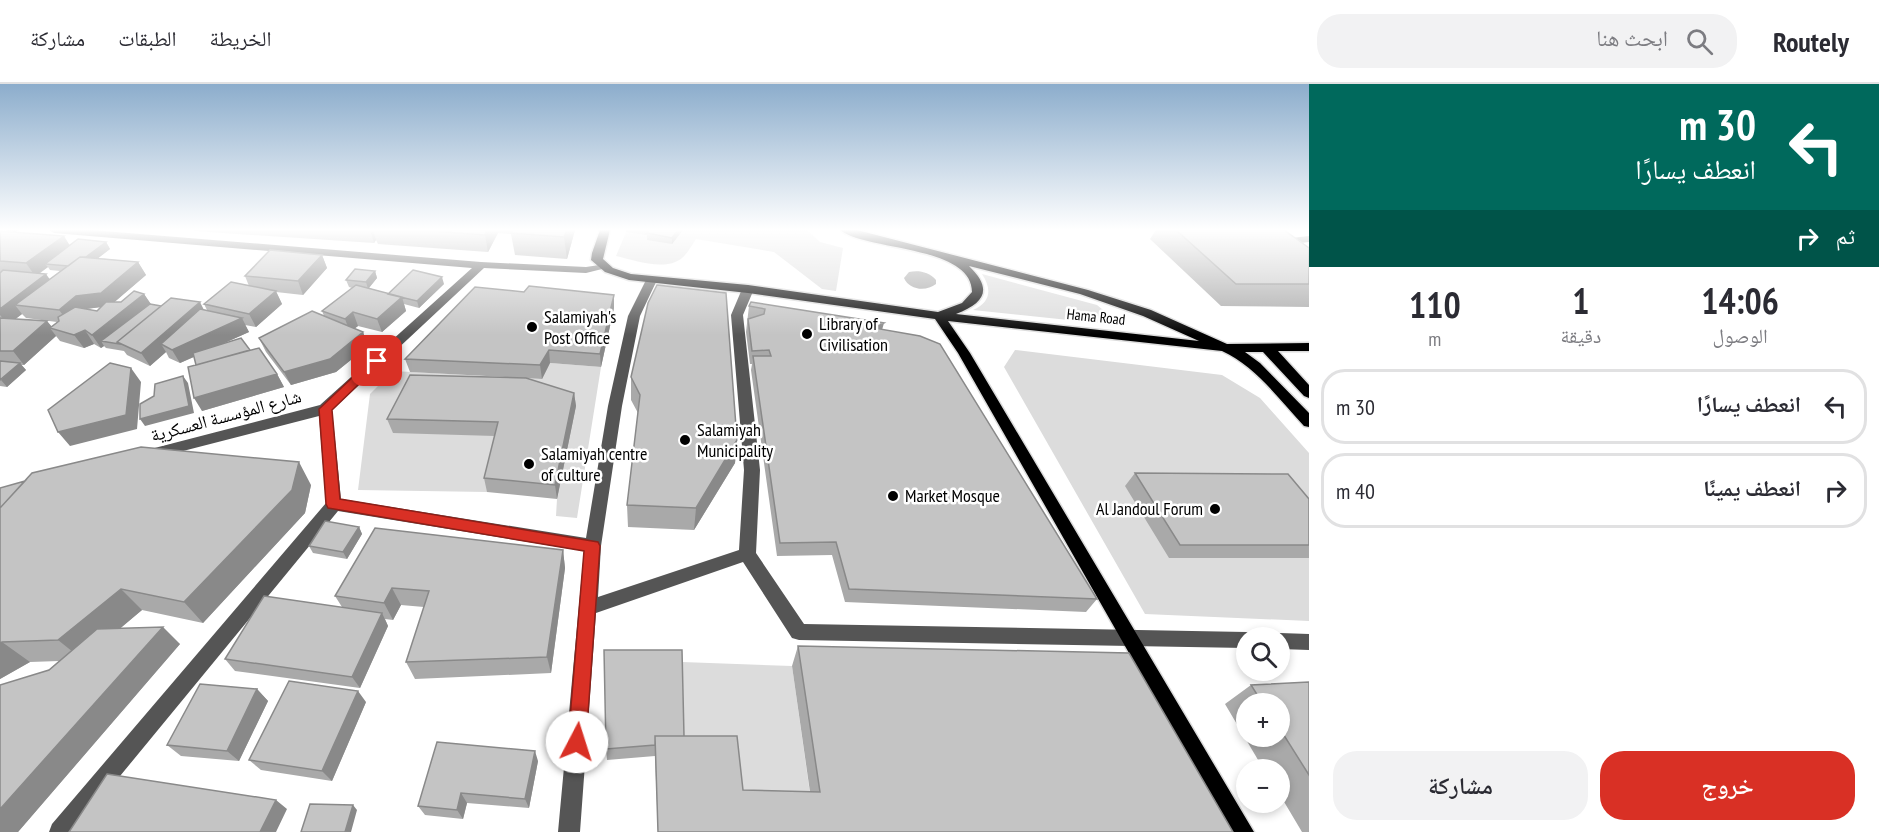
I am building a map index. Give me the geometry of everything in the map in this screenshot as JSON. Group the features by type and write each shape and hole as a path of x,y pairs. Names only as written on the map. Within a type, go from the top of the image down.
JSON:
{"main road":[{"path":"963,265 976,278 979,293 973,303 960,310 939,316 970,363 1243,832"},
{"name":"Hama Road","path":"979,265 1116,302 1228,348"},
{"name":"Hama Road","path":"602,266 617,274 651,280 748,289 939,316 1228,348"},
{"path":"1228,348 1309,347"},
{"path":"1228,348 1255,366 1309,422"},
{"path":"1268,349 1309,393"}],"street":[{"path":"481,265 586,270 602,266"},
{"name":"شارع المؤسسة العسكرية","path":"135,458 325,409 481,265"},
{"path":"569,832 592,546 615,406 634,316 651,280"},
{"path":"748,289 737,315 752,470 747,555 799,632 1236,640"},
{"path":"60,832 334,504 325,409"},
{"path":"334,504 592,546"},
{"path":"588,608 747,555"},
{"path":"1290,641 1309,642"}],"shaded area":[{"path":"791,265 840,265 836,291 822,289"},
{"path":"909,272 927,273 936,280 936,284 923,289 914,287 904,278"},
{"path":"982,274 1097,305 1108,314 1109,319 1097,323 973,310 983,303 988,295"},
{"path":"1015,350 1222,375 1260,398 1309,453 1309,621 1145,614 1004,367"},
{"path":"550,363 601,367 577,518 556,516 557,499 501,436 487,492 358,490 370,394 393,371 541,379"},
{"path":"682,662 792,666 812,808 739,806 683,753"}],"building":[{"path":"69,265 135,265 101,293 76,296 59,310 15,305"},
{"path":"256,265 313,265 298,281 245,276"},
{"path":"1215,265 1309,265 1309,284 1236,284"},
{"path":"355,269 375,271 366,282 346,280"},
{"path":"3,270 46,274 0,309 0,273"},
{"path":"413,270 442,277 417,301 388,294"},
{"path":"231,282 276,291 249,314 204,304"},
{"path":"356,285 402,297 377,319 353,312 345,319 322,311"},
{"name":"Salamiyah Municipality","path":"657,285 726,293 737,440 696,508 627,505 640,395 631,377 648,303"},
{"name":"Salamiyah's Post Office","path":"529,286 614,295 600,354 549,350 540,365 405,359 475,287 524,292"},
{"path":"134,291 144,294 92,335 85,330 74,335 50,328 59,321 58,317 75,307 97,311 106,302 121,302"},
{"path":"171,298 200,302 141,353 117,342"},
{"name":"Market Mosque","path":"751,302 884,323 874,328 920,336 940,344 1097,599 849,589 836,542 780,543 753,356 771,356 769,350 752,351 748,319 764,314 765,309 749,306"},
{"path":"150,304 161,306 117,342 119,344 101,341"},
{"path":"200,309 242,318 172,350 161,344"},
{"path":"312,311 363,332 330,359 284,372 259,338"},
{"path":"0,318 47,321 13,351 0,351"},
{"path":"241,338 250,350 196,365 193,353"},
{"path":"259,348 277,374 194,398 188,367"},
{"path":"0,361 20,363 0,380"},
{"path":"110,363 131,368 126,415 58,432 48,410"},
{"name":"Salamiyah centre of culture","path":"410,375 526,378 574,393 555,485 484,478 498,422 387,419"},
{"path":"183,376 189,406 140,419 140,404 154,396 155,384"},
{"path":"141,447 299,462 292,490 184,602 121,589 58,640 0,643 0,508 32,473"},
{"name":"Al Jandoul Forum","path":"1135,473 1288,474 1309,499 1309,545 1180,545"},
{"path":"25,481 0,508 0,488"},
{"path":"325,521 359,527 343,552 309,546"},
{"path":"375,528 563,550 547,657 406,662 429,591 392,588 384,603 335,596"},
{"path":"264,596 382,613 352,677 225,659"},
{"path":"163,627 0,809 0,685 49,670 97,629"},
{"path":"798,646 1129,653 1233,832 658,832 655,736 737,736 743,790 820,792"},
{"path":"604,650 682,650 684,736 655,736 655,745 606,749"},
{"path":"289,681 358,691 322,771 249,760"},
{"path":"1309,682 1309,775 1290,745 1290,693 1256,693 1251,685"},
{"path":"200,684 257,689 227,751 167,745"},
{"path":"437,742 535,751 525,799 461,793 457,810 418,806"},
{"path":"107,774 276,800 260,832 69,832"},
{"path":"310,804 353,805 345,832 301,832"}],"place":[{"name":"Salamiyah's Post Office","path":"532,327"},
{"name":"Library of Civilisation","path":"807,334"},
{"name":"Salamiyah Municipality","path":"685,440"},
{"name":"Salamiyah centre of culture","path":"529,464"},
{"name":"Market Mosque","path":"893,496"},
{"name":"Al Jandoul Forum","path":"1215,509"}],"route":[{"path":"377,361 325,409 334,504 592,546 577,742"}]}
